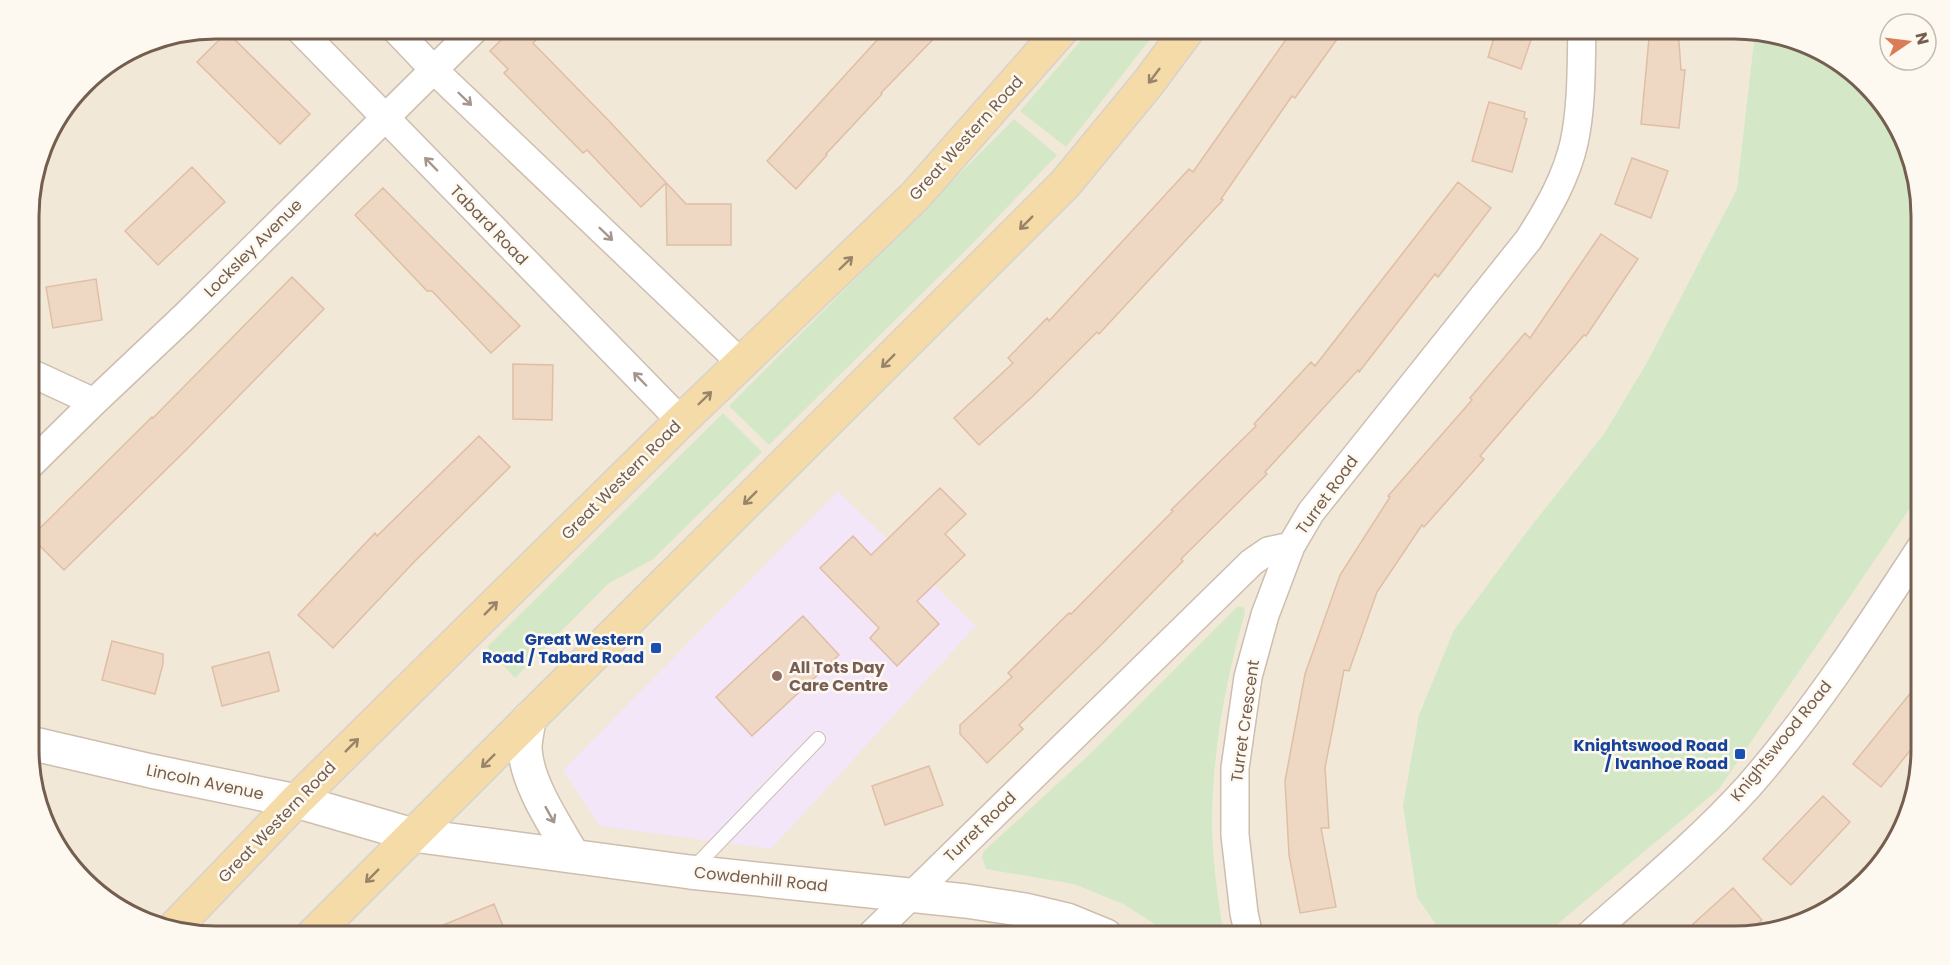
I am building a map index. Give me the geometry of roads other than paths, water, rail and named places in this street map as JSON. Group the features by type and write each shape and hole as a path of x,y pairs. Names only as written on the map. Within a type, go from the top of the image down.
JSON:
{"main road":[{"name":"Great Western Road","path":"180,922 296,801 681,421 916,195 1053,39"},
{"path":"322,926 1065,184 1149,82 1180,39"}],"street":[{"name":"Tabard Road","path":"309,39 681,421"},
{"path":"404,39 741,363"},
{"name":"Locksley Avenue","path":"39,457 466,39"},
{"name":"Turret Road","path":"880,926 1251,562 1268,550 1290,546 1323,496 1529,239 1551,204 1574,144 1581,96 1582,39"},
{"path":"39,377 94,402"},
{"name":"Turret Crescent","path":"1247,926 1234,835 1235,768 1248,677 1265,615 1290,546"},
{"name":"Knightswood Road","path":"1599,926 1677,857 1747,787 1841,667 1911,562"},
{"path":"529,719 525,748 530,772 540,798 573,856"},
{"name":"Lincoln Avenue","path":"39,745 296,801 413,835"},
{"name":"Cowdenhill Road","path":"413,835 690,872 966,901 1025,910 1082,926"}],"lane":[{"path":"690,872 818,739"}],"place":[{"name":"Great Western Road / Tabard Road","path":"656,648"},
{"name":"All Tots Day Care Centre","path":"777,676"},
{"name":"Knightswood Road / Ivanhoe Road","path":"1740,754"}]}
